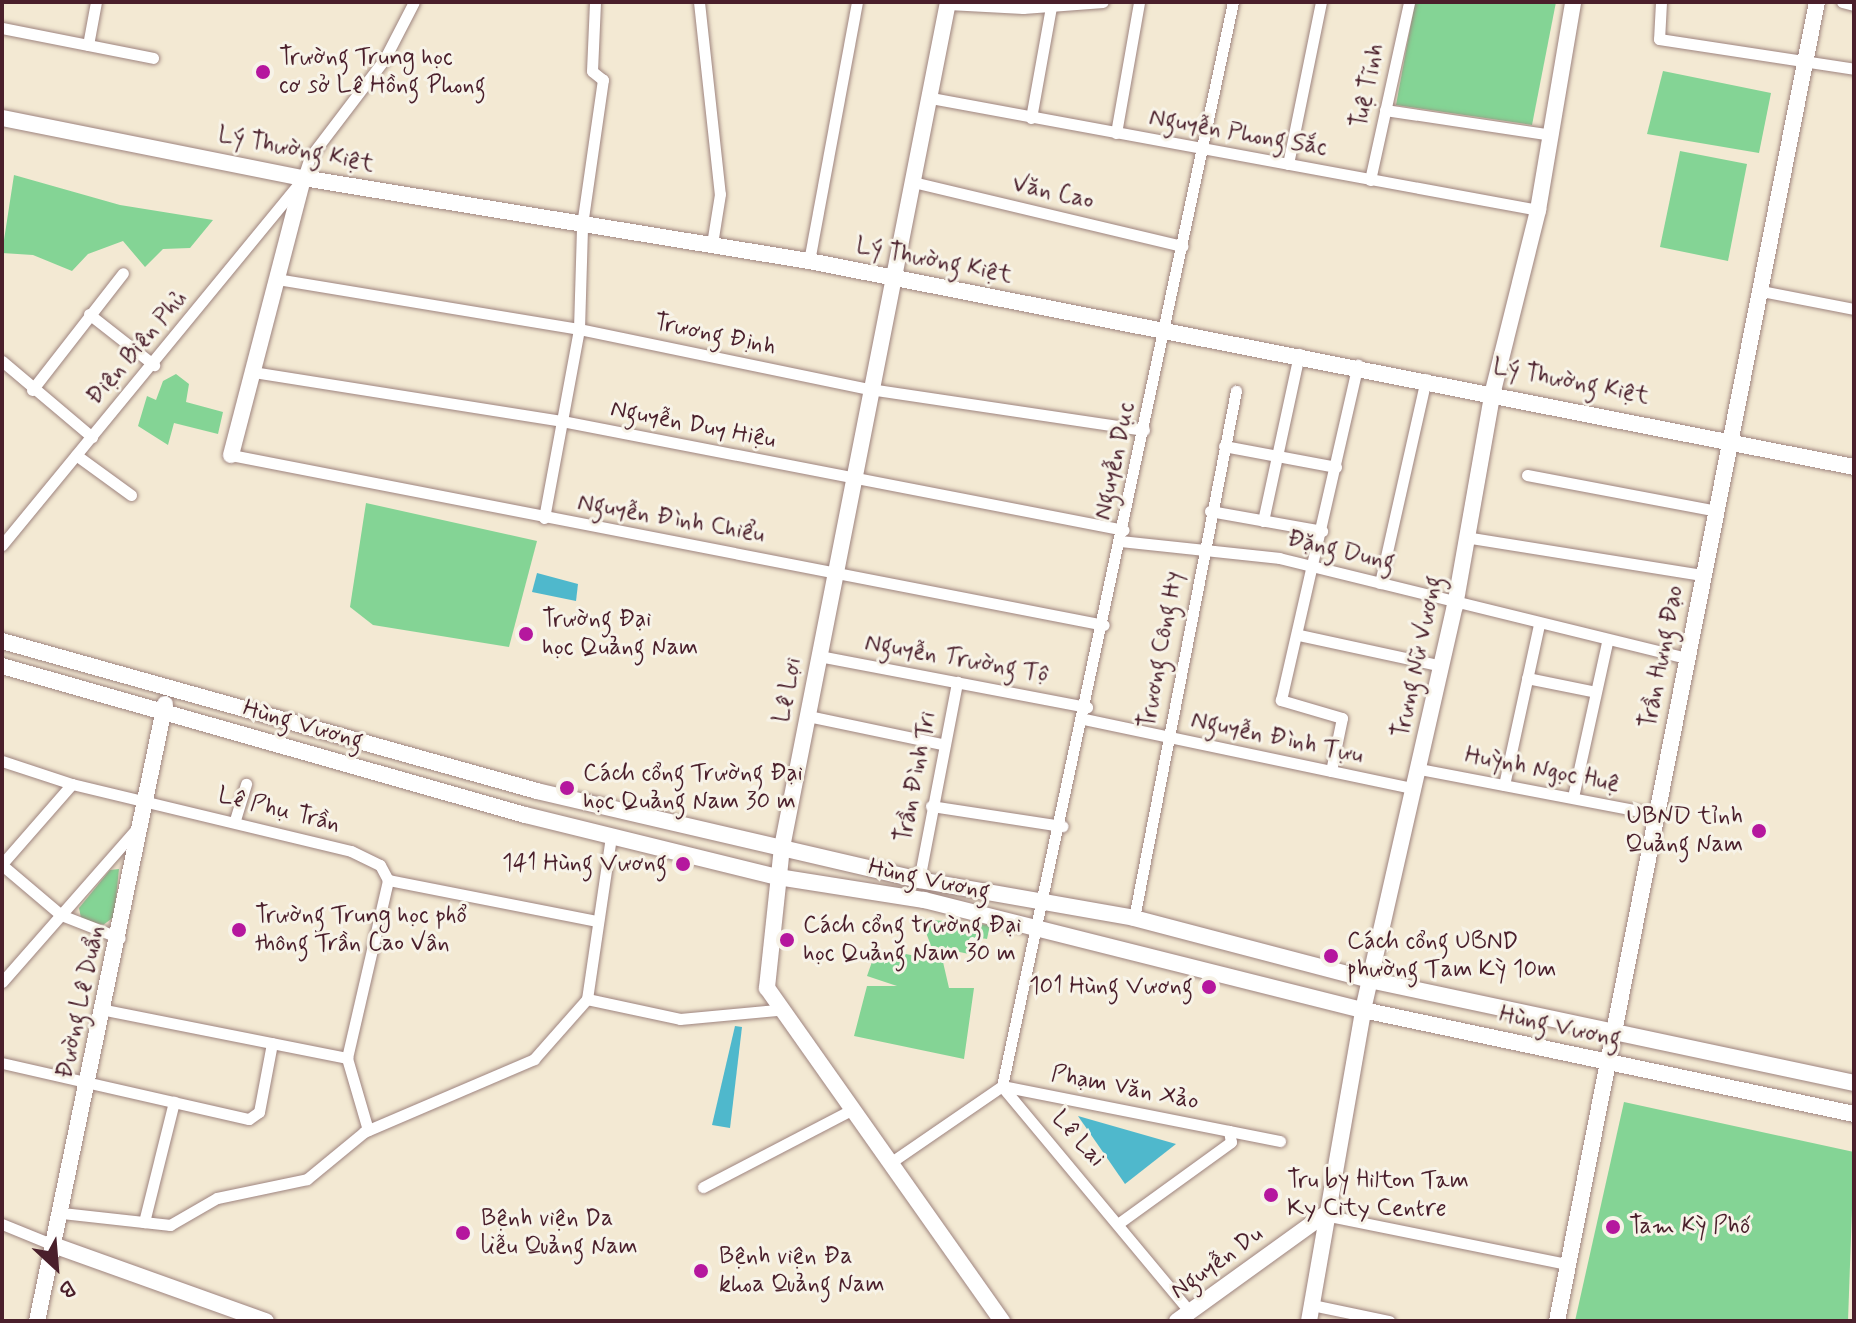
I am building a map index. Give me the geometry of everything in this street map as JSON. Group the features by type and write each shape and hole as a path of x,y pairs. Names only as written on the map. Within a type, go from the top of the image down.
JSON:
{"street":[{"path":"88,45 96,2"},
{"name":"Điện Biên Phủ","path":"2,545 154,365 303,178 414,2"},
{"path":"544,518 579,329 582,225 603,80 592,71 595,2"},
{"path":"699,2 720,194 712,244"},
{"path":"809,261 857,2"},
{"path":"948,3 1051,7 1103,2"},
{"path":"1116,133 1139,2"},
{"name":"Nguyễn Dục","path":"1038,928 1086,713 1233,2"},
{"path":"1288,164 1321,2"},
{"name":"Tuệ Tĩnh","path":"1370,180 1409,2"},
{"name":"Trưng Nữ Vương","path":"1310,1313 1324,1215 1363,1010 1455,606 1493,391 1538,210 1573,2"},
{"path":"1661,2 1659,39 1804,57 1854,69"},
{"name":"Trần Hưng Đạo","path":"1557,1321 1817,2"},
{"path":"1842,2 1854,5"},
{"name":"Lê Lợi","path":"948,3 931,98 891,278 782,847 766,960 767,988 777,1010 1002,1321"},
{"path":"1031,118 1051,7"},
{"path":"2,28 153,58"},
{"name":"Nguyễn Phong Sắc","path":"931,98 1538,210"},
{"path":"1385,110 1552,135"},
{"name":"Lý Thường Kiệt","path":"2,118 303,178 809,261 1493,391 1854,467"},
{"path":"231,455 303,178"},
{"name":"Văn Cao","path":"913,182 1182,246"},
{"path":"32,390 123,273"},
{"name":"Trương Định","path":"277,279 579,329 870,389 1144,430"},
{"path":"1761,291 1854,309"},
{"path":"89,314 154,365"},
{"path":"1263,521 1299,354"},
{"path":"2,361 32,390 92,437"},
{"path":"1331,771 1342,718 1281,704 1315,567 1358,365"},
{"name":"Nguyễn Duy Hiệu","path":"253,372 562,421 1122,535"},
{"path":"1380,583 1426,378"},
{"name":"Trương Công Hy","path":"1134,918 1202,548 1236,391"},
{"path":"1224,446 1336,467"},
{"path":"76,455 131,495"},
{"name":"Nguyễn Đình Chiểu","path":"231,455 1104,625"},
{"path":"1527,475 1717,511"},
{"path":"1210,511 1322,531"},
{"name":"Đặng Dung","path":"1122,535 1315,567 1455,606 1686,658"},
{"path":"1465,537 1702,575"},
{"path":"1504,785 1539,625"},
{"path":"1299,635 1442,666"},
{"name":"Hùng Vương","path":"2,641 167,692 537,791 919,880 1134,918 1370,980 1854,1083"},
{"path":"1573,797 1607,642"},
{"name":"Nguyễn Trường Tộ","path":"819,656 957,682 1086,713"},
{"name":"Hùng Vương","path":"2,666 611,836 778,877 1038,928 1363,1010 1854,1114"},
{"path":"1527,678 1596,692"},
{"name":"Trần Đình Tri","path":"919,880 942,744 957,682"},
{"name":"Đường Lê Duẩn","path":"37,1321 56,1246 120,938 167,692"},
{"name":"Nguyễn Đình Tựu","path":"1086,713 1168,738 1415,789"},
{"path":"808,716 942,744"},
{"name":"Lê Phụ Trần","path":"2,761 146,804 235,820 371,858 388,880"},
{"name":"Huỳnh Ngọc Huệ","path":"1419,769 1656,814"},
{"path":"72,784 2,864 61,915 120,938"},
{"path":"235,820 246,784"},
{"path":"931,806 1062,826"},
{"path":"2,982 142,822"},
{"path":"62,1213 170,1225 217,1198 307,1179 368,1130 534,1059 587,999 611,836"},
{"path":"368,1130 347,1058 388,880 597,921"},
{"path":"890,1163 1002,1086 1038,928"},
{"path":"587,999 680,1019 777,1010"},
{"path":"105,1010 347,1058"},
{"path":"2,1063 174,1102 255,1116 272,1043"},
{"name":"Phạm Văn Xảo","path":"1002,1086 1280,1141"},
{"name":"Lê Lai","path":"1002,1086 1122,1221 1184,1316"},
{"path":"144,1222 174,1102"},
{"path":"703,1187 795,1145 849,1111"},
{"path":"1122,1221 1231,1142 1229,1131"},
{"path":"1324,1215 1568,1264"},
{"name":"Nguyễn Du","path":"1184,1316 1324,1215"},
{"path":"2,1224 266,1321"},
{"path":"1310,1313 1389,1321"}],"green space":[{"path":"1415,2 1556,2 1532,125 1396,105"},
{"path":"1663,71 1771,93 1759,153 1647,134"},
{"path":"1680,151 1747,164 1728,261 1660,247"},
{"path":"14,175 120,205 213,220 190,248 163,249 145,267 123,241 88,254 72,271 33,255 2,253"},
{"path":"176,374 189,384 186,402 223,412 218,434 174,423 168,445 138,426 147,396 156,400 163,381"},
{"path":"366,503 537,541 509,647 373,625 350,607"},
{"path":"119,869 114,917 103,925 81,918 79,908 110,870"},
{"path":"921,919 990,925 987,939 975,937 969,954 931,946"},
{"path":"906,954 943,962 949,988 974,988 964,1059 854,1036 867,986 897,986 867,976 874,956"},
{"path":"1624,1102 1854,1152 1848,1321 1575,1321"}],"water":[{"path":"537,573 578,584 576,601 532,592"},
{"path":"735,1026 742,1027 730,1128 712,1125"},
{"path":"1078,1116 1176,1144 1125,1184"}],"place":[{"name":"Trường Trung học cơ sở Lê Hồng Phong","path":"263,72"},
{"name":"Trường Đại học Quảng Nam","path":"526,634"},
{"name":"Cách cổng Trường Đại học Quảng Nam 30 m","path":"567,788"},
{"name":"UBND tỉnh Quảng Nam","path":"1759,831"},
{"name":"141 Hùng Vương","path":"683,864"},
{"name":"Trường Trung học phổ thông Trần Cao Vân","path":"239,930"},
{"name":"Cách cổng trường Đại học Quảng Nam 30 m","path":"787,940"},
{"name":"Cách cổng UBND phường Tam Kỳ 10m","path":"1331,956"},
{"name":"101 Hùng Vương","path":"1209,987"},
{"name":"Tru by Hilton Tam Ky City Centre","path":"1271,1195"},
{"name":"Tam Kỳ Phố","path":"1613,1227"},
{"name":"Bệnh viện Da liễu Quảng Nam","path":"463,1233"},
{"name":"Bệnh viện Đa khoa Quảng Nam","path":"701,1271"}]}
